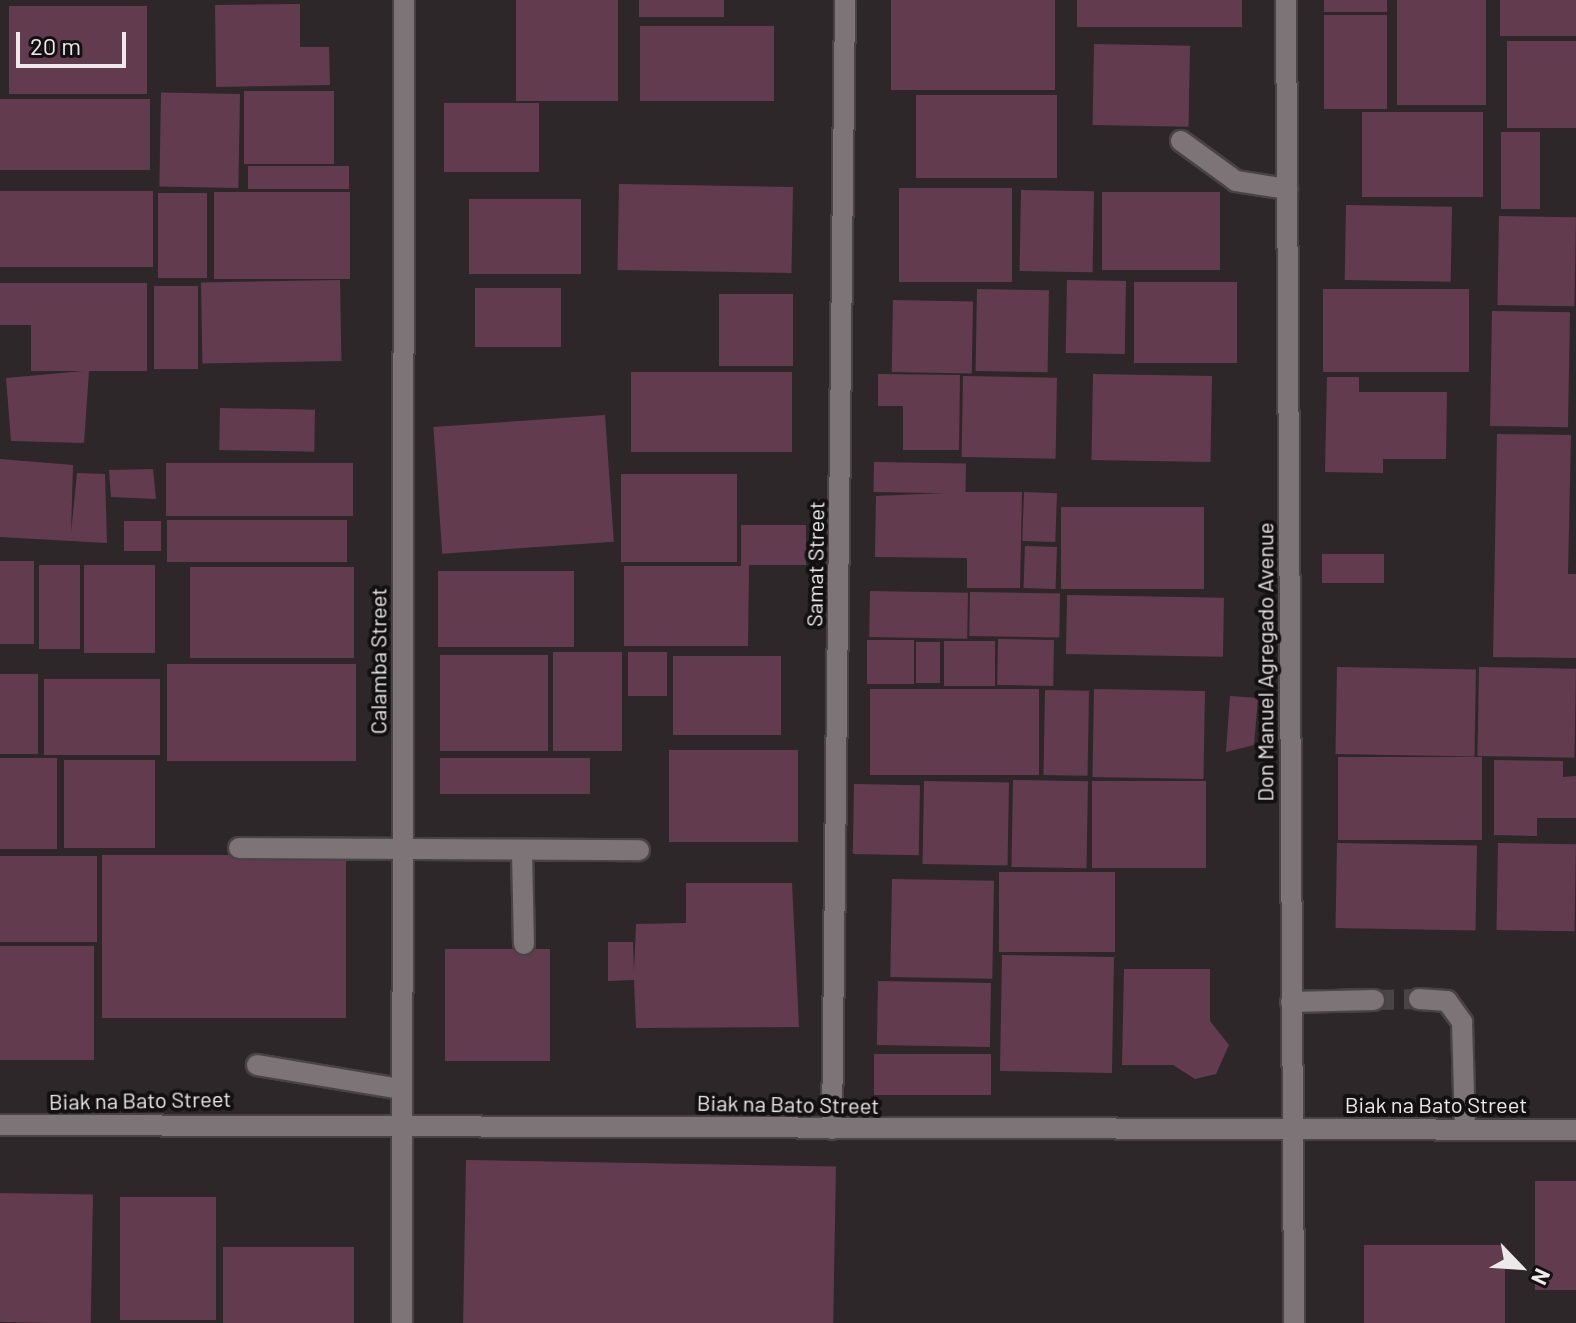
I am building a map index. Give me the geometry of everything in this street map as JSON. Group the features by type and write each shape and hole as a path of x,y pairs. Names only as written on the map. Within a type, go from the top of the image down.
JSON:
{"street":[{"name":"Calamba Street","path":"402,1323 404,0"},
{"name":"Samat Street","path":"832,1129 845,0"},
{"name":"Don Manuel Agregado Avenue","path":"1286,0 1294,1323"},
{"path":"1181,141 1236,181 1287,189"},
{"path":"239,848 402,854 639,850"},
{"path":"522,851 524,944"},
{"path":"1419,999 1447,1001 1462,1022 1465,1129"},
{"path":"1291,1002 1374,1000"},
{"path":"257,1065 401,1089"},
{"name":"Biak na Bato Street","path":"0,1125 401,1121 832,1129 1576,1130"}],"building":[{"path":"516,0 618,0 618,101 516,101"},
{"path":"639,0 724,0 724,17 639,17"},
{"path":"891,0 1055,0 1055,90 891,90"},
{"path":"1077,0 1242,0 1242,27 1077,27"},
{"path":"1324,0 1387,0 1387,12 1324,12"},
{"path":"1397,0 1486,0 1486,105 1397,105"},
{"path":"1500,0 1576,0 1576,36 1500,36"},
{"path":"300,4 300,47 329,47 330,85 216,87 215,5"},
{"path":"9,6 147,6 147,94 9,94"},
{"path":"1324,15 1387,15 1387,109 1324,109"},
{"path":"640,26 774,26 774,101 640,101"},
{"path":"1507,41 1576,41 1576,128 1507,128"},
{"path":"1094,44 1190,46 1189,127 1093,125"},
{"path":"244,91 334,91 334,164 244,164"},
{"path":"161,93 240,94 238,188 159,187"},
{"path":"916,95 1057,95 1057,178 916,178"},
{"path":"0,99 150,99 150,170 0,170"},
{"path":"444,103 539,103 539,172 444,172"},
{"path":"1362,112 1483,112 1483,197 1362,197"},
{"path":"1501,132 1540,132 1540,209 1501,209"},
{"path":"248,166 349,166 349,189 248,189"},
{"path":"619,184 793,187 791,273 618,270"},
{"path":"899,188 1012,188 1012,282 899,282"},
{"path":"1021,190 1094,191 1093,272 1020,271"},
{"path":"0,191 153,191 153,267 0,267"},
{"path":"214,192 350,192 350,279 214,279"},
{"path":"1102,192 1220,192 1220,270 1102,270"},
{"path":"158,193 207,193 207,278 158,278"},
{"path":"469,199 581,199 581,274 469,274"},
{"path":"1346,205 1452,207 1451,282 1345,280"},
{"path":"1499,216 1576,217 1574,306 1497,305"},
{"path":"340,280 341,361 202,363 201,282"},
{"path":"1067,280 1126,281 1125,354 1066,353"},
{"path":"1134,282 1237,282 1237,363 1134,363"},
{"path":"0,283 147,283 147,371 89,371 84,443 11,441 6,378 83,371 31,371 31,325 0,325"},
{"path":"154,286 198,286 198,369 154,369"},
{"path":"475,288 561,288 561,347 475,347"},
{"path":"977,289 1049,290 1048,372 976,371"},
{"path":"1323,289 1469,289 1469,372 1323,372"},
{"path":"719,294 793,294 793,366 719,366"},
{"path":"893,300 973,301 972,373 892,372"},
{"path":"1492,311 1570,312 1568,427 1490,426"},
{"path":"631,372 792,372 792,452 631,452"},
{"path":"878,374 960,375 959,450 903,450 903,406 878,406"},
{"path":"1093,374 1212,376 1210,462 1091,460"},
{"path":"963,376 1057,378 1056,459 962,457"},
{"path":"1327,377 1359,377 1359,392 1447,392 1446,459 1383,459 1383,473 1325,472"},
{"path":"220,408 315,410 314,452 219,450"},
{"path":"605,415 614,542 442,554 433,427"},
{"path":"1497,434 1571,435 1568,574 1576,574 1576,658 1493,657"},
{"path":"0,459 73,465 71,533 77,473 105,474 107,543 0,537"},
{"path":"874,462 966,464 965,494 873,492"},
{"path":"166,463 353,463 353,516 166,516"},
{"path":"153,469 156,499 111,497 109,470"},
{"path":"621,474 737,474 737,562 621,562"},
{"path":"1022,492 1020,588 967,588 967,558 875,557 876,496"},
{"path":"1024,492 1057,493 1055,542 1022,541"},
{"path":"1061,507 1204,507 1204,589 1061,589"},
{"path":"167,520 347,520 347,562 167,562"},
{"path":"124,521 161,521 161,551 124,551"},
{"path":"741,525 806,525 806,565 749,565 748,646 624,646 624,566 741,566"},
{"path":"1025,546 1057,547 1056,589 1024,588"},
{"path":"1322,554 1384,554 1384,583 1322,583"},
{"path":"0,561 34,561 34,644 0,644"},
{"path":"39,565 80,565 80,649 39,649"},
{"path":"84,565 155,565 155,653 84,653"},
{"path":"190,567 354,567 354,658 190,658"},
{"path":"438,571 574,571 574,647 438,647"},
{"path":"870,591 968,593 967,639 869,637"},
{"path":"970,592 1060,594 1059,638 969,636"},
{"path":"1067,595 1224,598 1223,657 1066,654"},
{"path":"998,639 1054,640 1053,686 997,685"},
{"path":"867,640 914,640 914,684 867,684"},
{"path":"944,641 995,641 995,686 944,686"},
{"path":"916,642 940,642 940,683 916,683"},
{"path":"553,652 622,652 622,751 553,751"},
{"path":"628,652 667,652 667,696 628,696"},
{"path":"440,655 548,655 548,751 440,751"},
{"path":"673,656 781,656 781,735 673,735"},
{"path":"167,664 356,664 356,761 167,761"},
{"path":"1337,667 1476,669 1474,756 1335,754"},
{"path":"1479,667 1576,669 1574,758 1477,756"},
{"path":"0,674 38,674 38,754 0,754"},
{"path":"44,679 160,679 160,755 44,755"},
{"path":"870,689 1039,689 1039,775 870,775"},
{"path":"1094,689 1205,691 1203,779 1092,777"},
{"path":"1045,690 1089,691 1088,776 1044,775"},
{"path":"1230,696 1258,698 1254,745 1226,752"},
{"path":"669,750 798,750 798,842 669,842"},
{"path":"1338,757 1482,757 1482,840 1338,840"},
{"path":"0,758 57,758 57,849 0,849"},
{"path":"440,758 590,758 590,794 440,794"},
{"path":"64,760 155,760 155,848 64,848"},
{"path":"1494,760 1563,761 1563,777 1576,776 1576,818 1537,818 1537,836 1494,835"},
{"path":"1013,780 1088,781 1086,868 1011,867"},
{"path":"924,781 1009,782 1008,865 923,864"},
{"path":"1092,781 1206,781 1206,868 1092,868"},
{"path":"854,784 920,785 919,855 853,854"},
{"path":"1337,843 1477,845 1475,930 1336,928"},
{"path":"1498,843 1576,844 1574,931 1496,930"},
{"path":"102,855 346,855 346,1018 102,1018"},
{"path":"0,856 97,856 97,942 0,942"},
{"path":"999,872 1115,872 1115,952 999,952"},
{"path":"892,879 994,881 992,979 890,977"},
{"path":"686,883 792,883 799,1027 636,1028 634,980 608,981 608,942 633,942 634,972 636,924 686,923"},
{"path":"0,946 94,946 94,1060 0,1060"},
{"path":"445,949 550,949 550,1061 445,1061"},
{"path":"1002,955 1114,957 1112,1073 1000,1071"},
{"path":"1124,969 1210,969 1210,1021 1229,1045 1216,1074 1195,1079 1173,1065 1122,1065"},
{"path":"878,981 991,983 990,1047 877,1045"},
{"path":"874,1054 991,1054 991,1095 874,1095"},
{"path":"466,1160 836,1166 833,1323 463,1323"},
{"path":"1535,1181 1576,1181 1576,1290 1535,1290"},
{"path":"0,1193 93,1195 91,1323 0,1322"},
{"path":"120,1197 216,1197 216,1320 120,1320"},
{"path":"1364,1245 1505,1245 1505,1323 1364,1323"},
{"path":"223,1247 354,1247 354,1323 223,1323"}],"tunnel":[{"path":"1374,1000 1419,999"}]}
